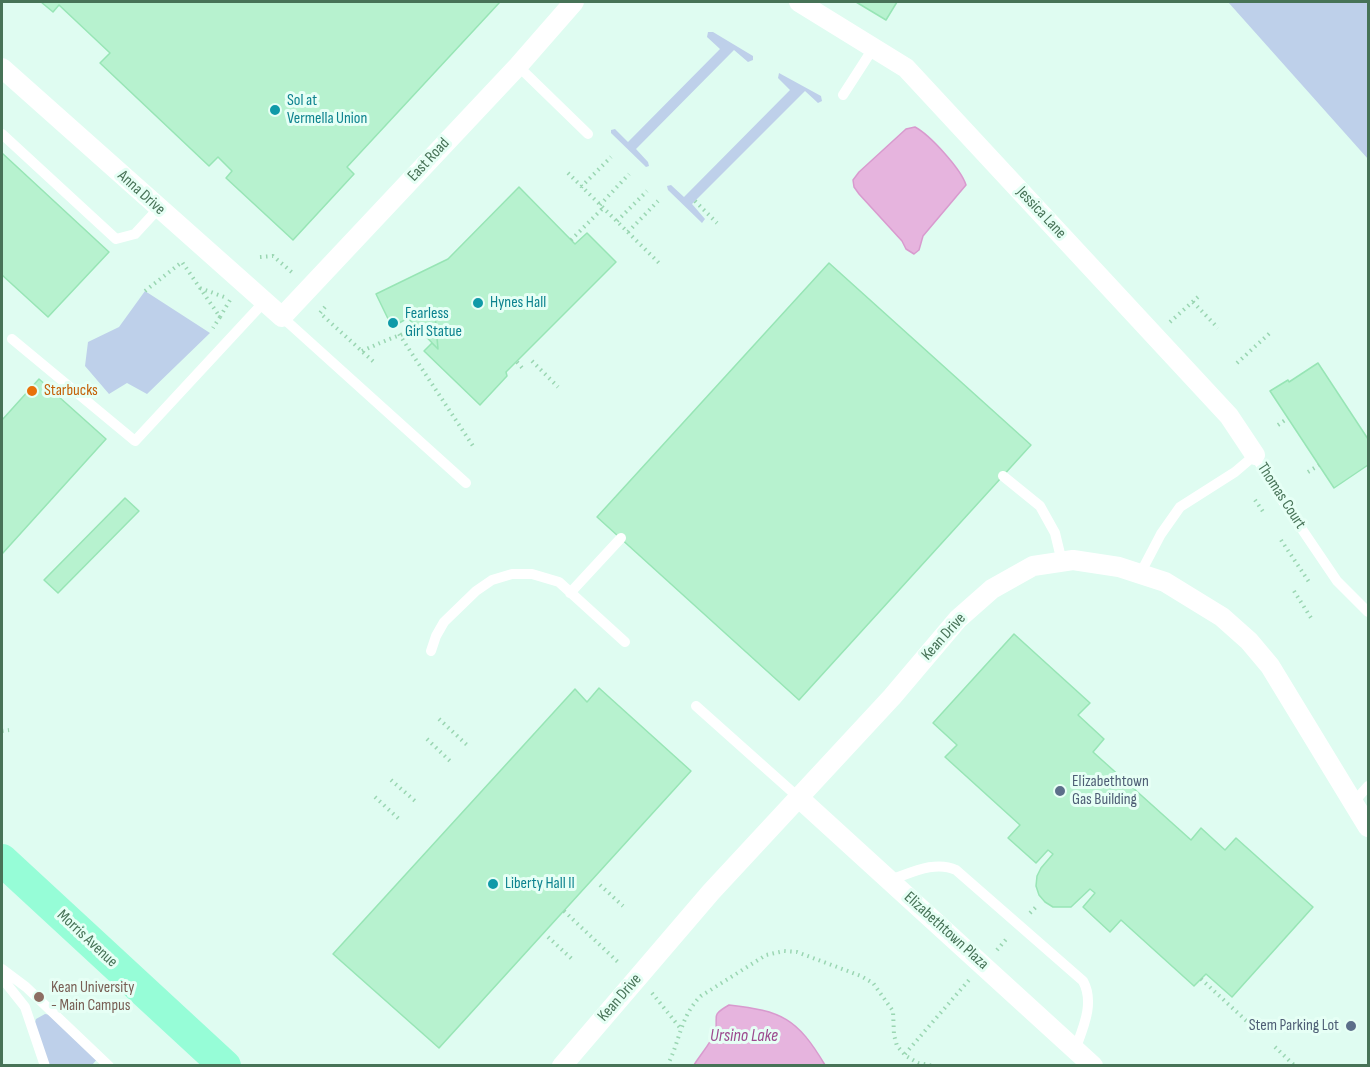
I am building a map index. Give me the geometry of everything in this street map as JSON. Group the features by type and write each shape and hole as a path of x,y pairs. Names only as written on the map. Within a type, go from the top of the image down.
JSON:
{"main road":[{"name":"Morris Avenue","path":"2,860 225,1065"}],"street":[{"name":"East Road","path":"282,317 518,66 574,2"},
{"name":"Jessica Lane","path":"799,2 906,68 1229,416 1255,455"},
{"name":"Anna Drive","path":"5,77 282,317"},
{"name":"Kean Drive","path":"562,1065 711,892 892,697 958,619 992,589 1033,566 1073,560 1140,574 1165,582 1222,618 1249,640 1270,666 1368,828"},
{"name":"Elizabethtown Plaza","path":"798,797 1093,1065"}],"lane":[{"path":"843,95 874,48"},
{"path":"518,66 588,134"},
{"path":"2,134 116,239 135,234 158,209"},
{"path":"12,339 135,441 264,302"},
{"path":"282,317 466,483"},
{"name":"Thomas Court","path":"1140,574 1161,534 1180,507 1235,472 1255,455 1274,488 1337,581 1368,612"},
{"path":"1003,476 1040,506 1055,532 1062,562"},
{"path":"570,593 621,538"},
{"path":"431,651 444,622 476,591 492,580 512,574 532,574 558,582 625,642"},
{"path":"696,706 798,797"},
{"path":"1353,803 1368,786"},
{"path":"891,880 938,866 956,870 1083,981 1089,1000 1085,1022 1075,1050"},
{"path":"2,969 26,987 108,1065"},
{"path":"2,978 25,1007 45,1065"}],"path":[{"path":"581,187 611,157"},
{"path":"568,173 660,264"},
{"path":"571,240 629,174"},
{"path":"617,221 647,191"},
{"path":"628,232 658,201"},
{"path":"695,201 717,223"},
{"path":"260,257 273,256 300,280"},
{"path":"145,291 182,262 220,317"},
{"path":"200,288 230,298 210,333"},
{"path":"1170,323 1200,296"},
{"path":"1193,302 1218,328"},
{"path":"320,313 376,364"},
{"path":"362,351 418,328 436,328"},
{"path":"1237,363 1272,331"},
{"path":"399,334 475,449"},
{"path":"532,361 558,387"},
{"path":"516,362 524,370"},
{"path":"1278,425 1288,418"},
{"path":"1308,472 1319,465"},
{"path":"1255,500 1264,513"},
{"path":"1281,540 1309,582"},
{"path":"1294,591 1313,621"},
{"path":"439,719 467,745"},
{"path":"2,731 9,730"},
{"path":"427,740 451,762"},
{"path":"391,780 415,801"},
{"path":"375,797 399,819"},
{"path":"600,885 623,906"},
{"path":"564,911 654,995 681,1029"},
{"path":"996,951 1011,933"},
{"path":"548,937 573,960"},
{"path":"667,1065 686,1014 701,996 766,955 784,951 807,956 861,976 873,983 892,1011 897,1046 918,1063 934,1065"},
{"path":"905,1054 972,977"},
{"path":"1201,979 1252,1026"},
{"path":"1275,1047 1295,1065"}],"shaded area":[{"path":"1228,2 1368,2 1368,159"},
{"path":"708,32 713,32 753,56 753,60 748,62 734,50 636,149 648,162 649,166 646,167 611,133 611,130 615,129 628,142 720,49 707,37"},
{"path":"779,73 821,96 822,101 818,103 805,91 692,204 705,219 702,223 668,190 667,186 671,185 684,197 790,90 778,78"},
{"path":"145,291 210,333 147,394 127,383 109,394 85,366 88,342 119,327"},
{"path":"45,1014 57,1016 99,1057 92,1065 45,1065 33,1029 36,1019"}],"water":[{"path":"915,127 929,137 944,153 958,170 966,185 923,236 919,250 914,254 906,249 902,241 859,194 854,187 853,180 906,129"},
{"name":"Ursino Lake","path":"729,1005 762,1010 786,1020 806,1037 825,1065 694,1065 715,1032 717,1015"}],"building":[{"name":"Sol at Vermella Union","path":"41,2 500,2 347,167 354,174 293,240 226,178 232,171 218,157 209,166 100,63 110,53 59,5 53,12"},
{"path":"856,2 897,2 886,20"},
{"path":"2,153 109,252 48,317 2,275"},
{"name":"Hynes Hall","path":"519,187 575,244 587,233 616,262 506,372 507,376 480,405 424,351 432,343 438,349 435,313 404,314 408,318 392,327 376,294 448,259"},
{"path":"829,263 1031,445 799,700 597,517"},
{"path":"435,313 436,328 438,349 404,314"},
{"path":"1318,363 1368,439 1368,465 1334,488 1270,391"},
{"path":"39,379 106,439 2,554 2,420"},
{"path":"125,498 139,511 58,593 44,580"},
{"name":"Elizabethtown Gas Building","path":"1014,634 1090,703 1078,715 1104,739 1093,752 1191,840 1201,828 1225,850 1236,838 1313,907 1232,997 1206,974 1194,986 1121,920 1110,932 1083,907 1095,893 1090,889 1071,907 1053,907 1045,902 1036,886 1037,876 1053,854 1048,850 1036,863 1008,838 1020,825 945,757 957,745 933,723"},
{"name":"Liberty Hall II","path":"599,688 691,771 439,1048 333,954 575,689 587,702"}],"place":[{"name":"Sol at Vermella Union","path":"275,110"},
{"name":"Hynes Hall","path":"478,303"},
{"name":"Fearless Girl Statue","path":"393,323"},
{"name":"Starbucks","path":"32,391"},
{"name":"Elizabethtown Gas Building","path":"1060,791"},
{"name":"Liberty Hall II","path":"493,884"},
{"name":"Kean University - Main Campus","path":"39,997"},
{"name":"Stem Parking Lot","path":"1351,1026"}]}
